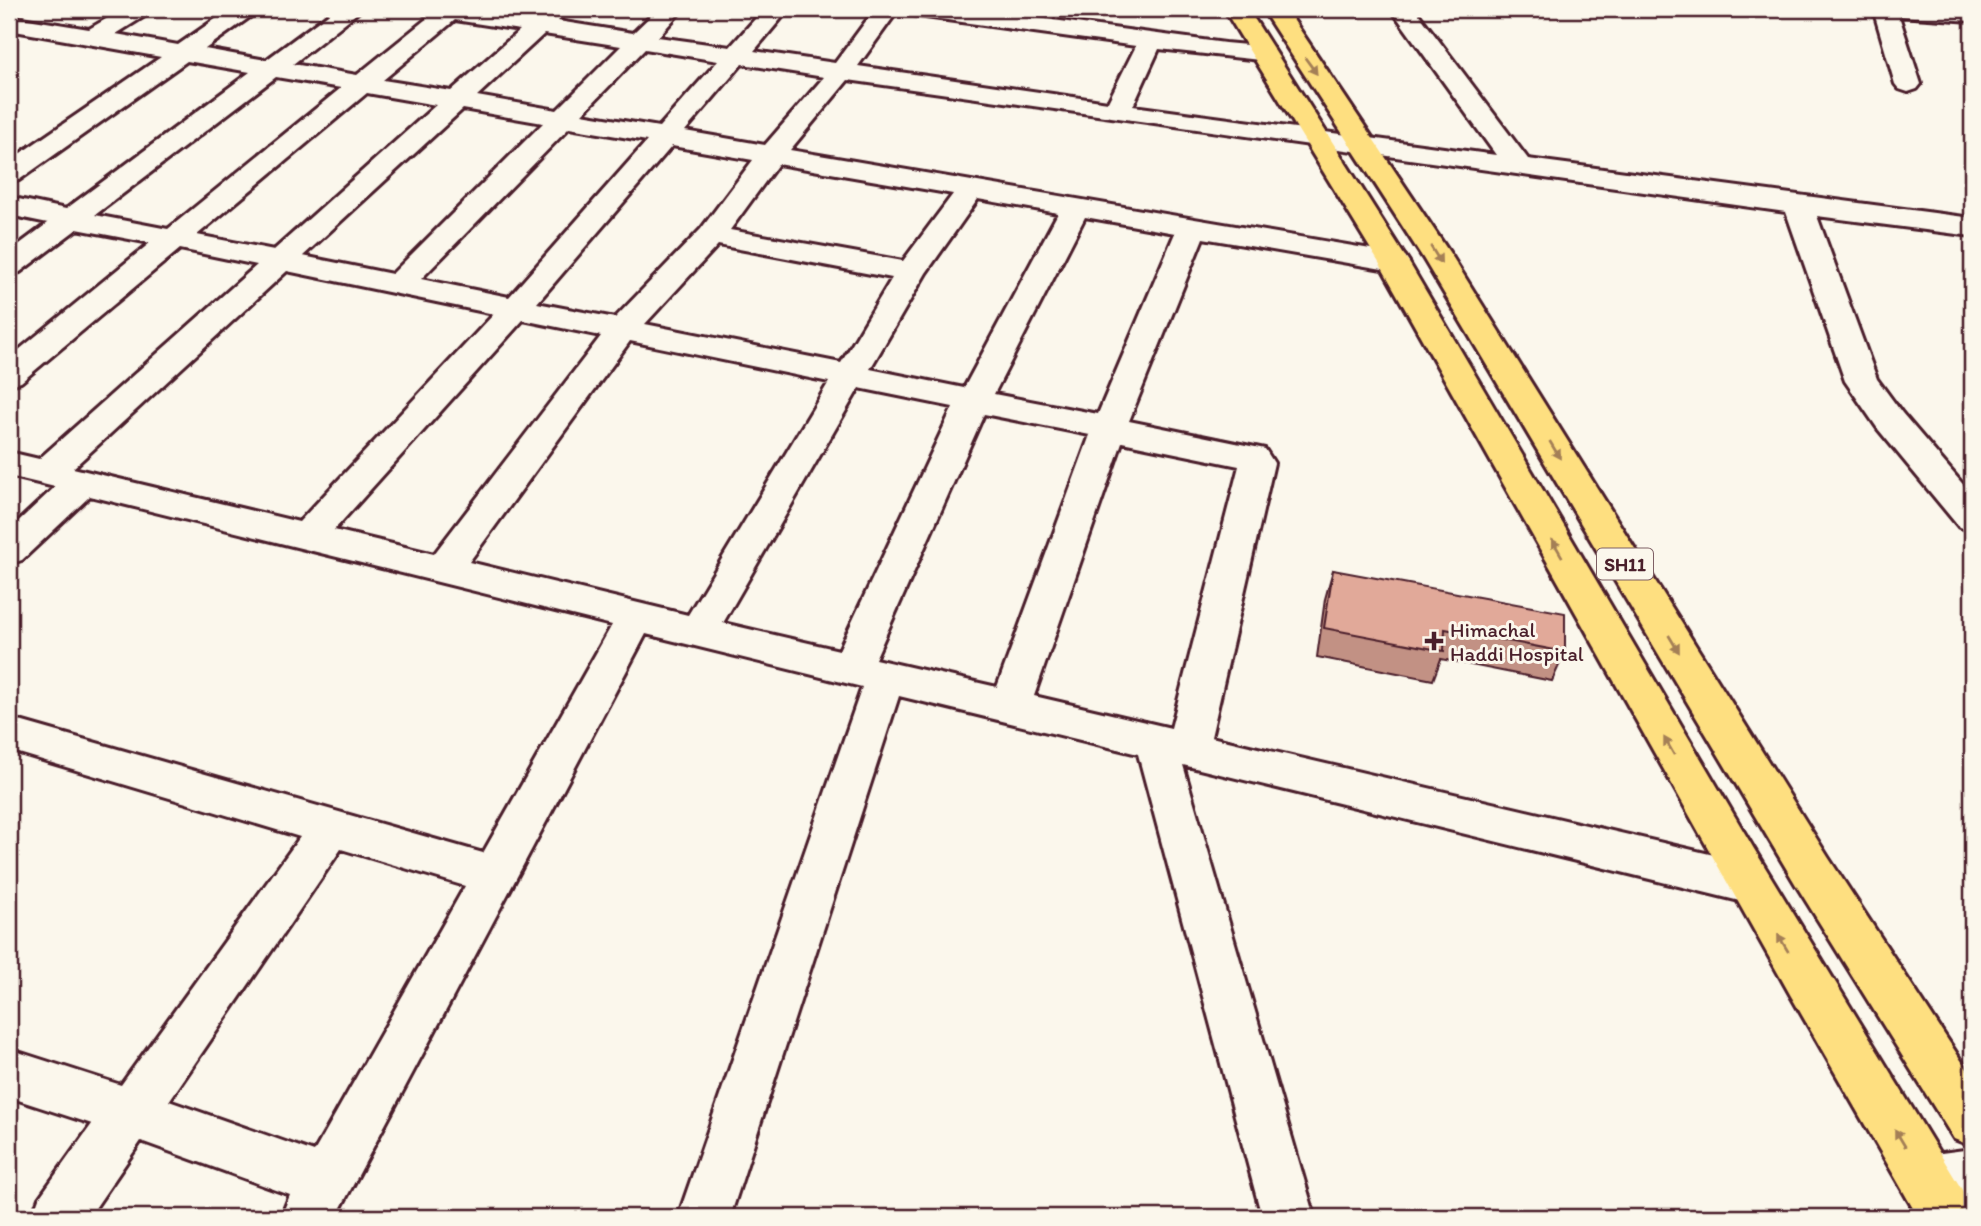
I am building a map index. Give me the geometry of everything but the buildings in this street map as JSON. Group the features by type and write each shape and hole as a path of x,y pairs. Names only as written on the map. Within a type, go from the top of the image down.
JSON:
{"main road":[{"name":"SH11","path":"1236,9 1260,52 1394,262 1748,883 1949,1191"},
{"name":"SH11","path":"1274,9 1297,48 1367,147 1438,257 1812,871 1972,1121"}],"street":[{"path":"94,37 140,9"},
{"path":"9,174 246,9"},
{"path":"9,266 350,9"},
{"path":"398,285 671,9"},
{"path":"307,536 518,306 776,9"},
{"path":"443,570 622,330 711,235 771,155 843,70 887,9"},
{"path":"918,9 1260,52"},
{"path":"1403,9 1520,167"},
{"path":"1885,9 1908,84"},
{"path":"1898,9 1972,14"},
{"path":"9,375 361,85 445,10 548,17 639,42 733,57 843,70 1319,141 1799,207 1972,227"},
{"path":"9,551 46,473 548,17"},
{"path":"9,23 1394,262"},
{"path":"9,51 44,29"},
{"path":"1117,112 1151,40"},
{"path":"698,632 911,272 971,189"},
{"path":"9,206 398,285 518,306 622,330 1249,455 1257,463 1171,745 1288,1217"},
{"path":"1799,207 1861,381 1890,421 1972,518"},
{"path":"704,1217 868,672 973,401 1074,208"},
{"path":"1010,706 1109,429 1192,228"},
{"path":"711,235 911,272"},
{"path":"46,473 1748,883"},
{"path":"9,1073 132,1113 316,1199 636,617"},
{"path":"9,734 494,875"},
{"path":"58,1217 331,828"}],"place":[{"name":"Himachal Haddi Hospital","path":"1434,641"}]}
